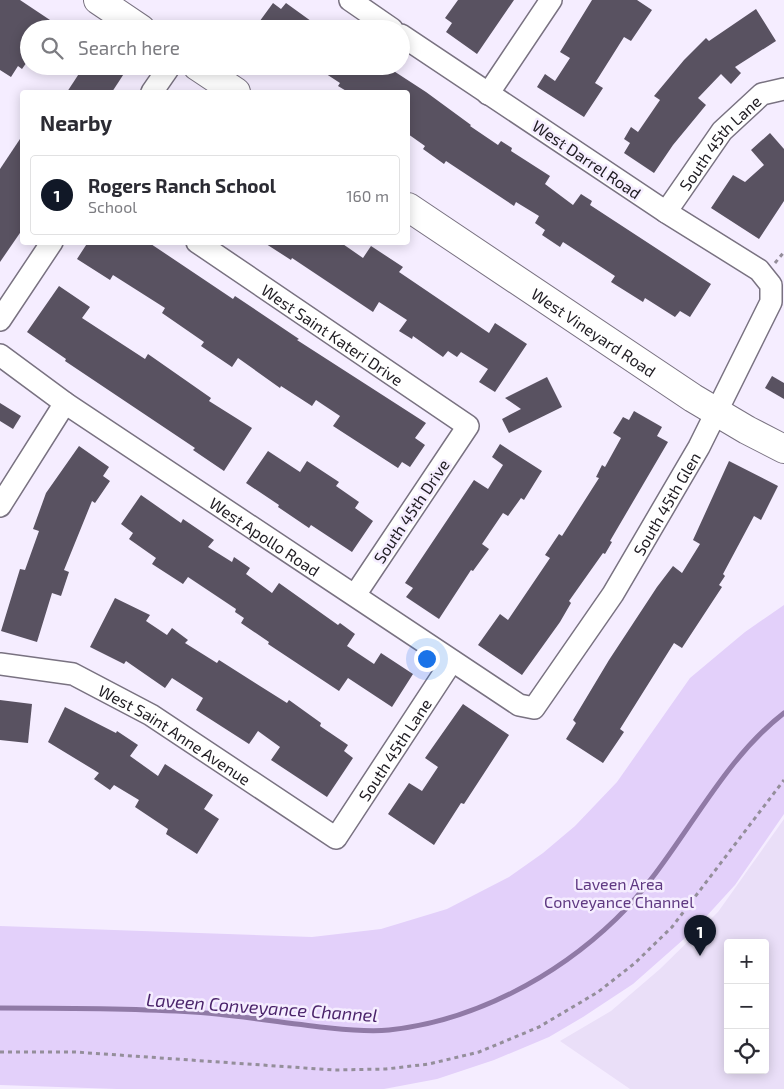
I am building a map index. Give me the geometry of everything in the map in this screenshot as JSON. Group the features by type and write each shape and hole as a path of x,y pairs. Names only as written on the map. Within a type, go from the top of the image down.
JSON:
{"street":[{"path":"98,0 128,20"},
{"path":"350,0 379,20"},
{"path":"488,94 551,0"},
{"name":"West Darrel Road","path":"410,41 666,212 759,270 771,285"},
{"path":"153,90 164,75"},
{"path":"210,75 233,90"},
{"name":"South 45th Lane","path":"666,212 722,131 762,94 784,89"},
{"name":"West Vineyard Road","path":"410,208 716,412 784,449"},
{"path":"0,320 50,245"},
{"name":"West Saint Kateri Drive","path":"201,245 468,426"},
{"name":"South 45th Glen","path":"534,708 613,594 699,447 770,302 771,285"},
{"name":"West Apollo Road","path":"0,355 64,402 452,661 519,705 534,708"},
{"path":"0,506 64,402"},
{"name":"South 45th Drive","path":"355,595 468,426"},
{"name":"South 45th Lane","path":"336,838 452,661"},
{"name":"West Saint Anne Avenue","path":"0,664 72,674 151,715 336,838"}],"path":[{"path":"0,1052 75,1052 334,1070 386,1069 429,1064 479,1052 539,1028 598,992 634,963 672,927 784,780"}],"shaded area":[{"path":"784,819 784,1089 630,1089 560,1041 611,1011 660,969 718,912"}],"green space":[{"name":"Laveen Area Conveyance Channel","path":"784,605 784,814 735,885 693,931 633,984 583,1017 549,1037 494,1060 437,1079 384,1089 117,1089 0,1085 0,926 312,937 381,929 447,909 509,877 543,853 575,826 617,782 690,678 745,632"}],"building":[{"path":"0,0 20,0 50,20 20,20 20,68 18,66 11,77 0,70"},
{"path":"458,0 514,0 477,54 446,32 452,23 445,18"},
{"path":"592,0 637,0 652,10 631,41 624,37 595,83 603,88 584,117 537,87 545,74 555,81 570,58 560,52"},
{"path":"273,3 281,9 286,3 310,20 261,20"},
{"path":"756,9 776,41 735,67 741,73 731,84 721,74 698,98 706,105 673,145 654,173 624,153 630,143 624,139 631,127 638,132 660,100 654,96 684,60 706,38 709,41"},
{"path":"78,75 123,75 113,90 68,90"},
{"path":"328,75 400,75 498,145 501,141 512,148 511,151 550,176 545,184 573,205 581,194 592,201 590,205 711,284 690,317 680,311 675,317 645,298 643,302 611,282 615,276 563,242 560,247 542,235 545,230 535,223 539,216 516,202 514,206 446,161 444,164 423,149 425,146 410,135 410,90 345,90 338,86 340,83"},
{"path":"770,133 784,149 784,201 759,239 711,208 733,175 745,182 764,165 751,150"},
{"path":"20,139 20,233 0,262 0,169"},
{"path":"86,245 152,245 233,299 235,296 299,339 297,340 426,423 415,438 425,445 410,467 402,462 398,468 333,426 340,416 316,400 312,406 281,386 280,388 238,358 232,367 201,346 204,342 162,313 165,308 113,275 110,280 77,259"},
{"path":"268,245 344,245 363,258 371,246 403,267 399,272 489,333 495,323 527,344 495,392 479,382 488,369 461,352 457,357 448,351 443,357 413,336 412,339 399,331 407,320 379,302 373,312 292,258 291,260"},
{"path":"59,286 90,307 82,318 145,359 148,354 211,398 209,401 252,428 224,471 193,450 195,448 65,361 66,359 27,332"},
{"path":"772,376 784,383 784,399 765,388"},
{"path":"547,377 562,407 509,433 502,419 521,409 505,398"},
{"path":"0,403 21,416 13,429 0,421"},
{"path":"634,411 662,427 657,436 668,442 610,541 612,542 605,554 603,553 569,601 571,603 560,622 522,675 478,645 500,614 508,620 550,558 545,555 559,534 562,536 599,478 596,477 602,465 605,467 621,438 613,433 623,417 629,420"},
{"path":"500,444 542,471 524,500 521,498 508,516 503,513 482,544 489,549 473,571 471,570 439,619 406,597 413,588 405,583 474,480 488,489 503,465 492,457"},
{"path":"79,446 109,467 103,476 110,481 95,503 92,501 64,570 69,572 61,596 52,593 37,642 1,631 20,569 25,570 39,531 33,529 46,493"},
{"path":"268,451 300,472 307,461 339,482 336,486 359,502 355,508 373,521 352,552 311,525 309,528 246,483"},
{"path":"729,461 778,486 761,520 754,516 723,574 725,576 719,585 722,587 682,648 674,643 620,729 624,732 603,763 566,739 576,723 573,720 609,660 657,587 673,566 682,573 700,544 693,540"},
{"path":"141,495 181,523 183,519 214,540 208,547 232,562 234,557 250,568 246,574 272,593 279,583 338,625 340,623 355,634 347,646 374,664 381,653 413,674 392,707 348,678 339,691 268,644 269,642 241,623 244,618 235,612 236,609 188,577 183,584 152,564 156,558 129,539 133,533 121,524"},
{"path":"115,598 150,615 146,621 167,635 172,628 188,640 185,643 217,663 219,660 287,703 289,700 321,723 320,726 348,745 344,751 353,758 327,797 271,760 280,747 258,731 249,744 196,710 203,698 172,678 165,688 126,661 124,664 90,647"},
{"path":"0,700 32,704 28,743 0,740"},
{"path":"463,704 509,735 464,804 461,803 434,845 388,814 409,783 422,791 438,767 425,758"},
{"path":"65,707 116,733 117,731 138,745 130,756 158,776 165,764 213,795 204,809 219,819 197,854 166,834 168,829 135,807 139,800 114,785 110,790 94,779 99,773 48,742"}],"waterway":[{"name":"Laveen Conveyance Channel","path":"0,1008 121,1009 193,1012 330,1028 374,1031 421,1025 452,1017 482,1006 512,993 567,960 616,919 659,869 717,785 738,759 784,713"}],"place":[{"name":"Rogers Ranch School","path":"700,956"}]}
